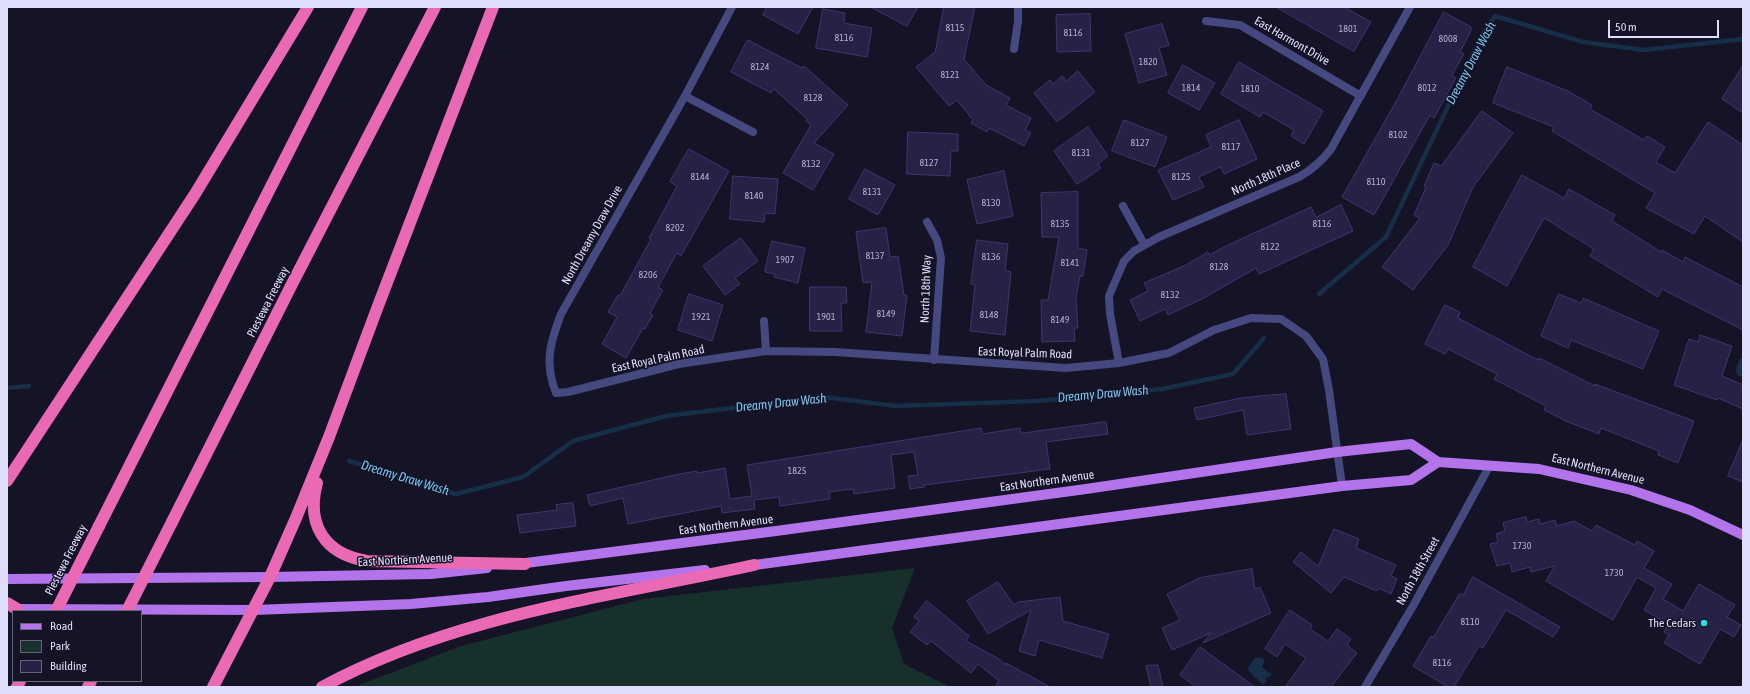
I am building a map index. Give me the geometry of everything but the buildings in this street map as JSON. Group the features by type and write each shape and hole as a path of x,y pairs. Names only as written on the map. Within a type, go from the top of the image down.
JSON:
{"highway":[{"path":"7,481 195,194 308,7"},
{"name":"Piestewa Freeway","path":"57,610 362,7"},
{"name":"Piestewa Freeway","path":"128,610 292,284 435,7"},
{"path":"213,687 270,577 329,437 493,7"},
{"path":"329,437 315,492 313,512 320,533 329,545 338,551 346,556 367,561 525,564"},
{"path":"322,687 376,660 416,644 450,633 568,603 754,565"}],"main road":[{"name":"East Northern Avenue","path":"7,579 431,574 525,564 1086,489 1337,452 1411,444 1438,462 1540,469 1631,490 1690,510 1743,535"},
{"path":"10,607 254,610 411,604 488,597 566,586 754,565 1342,486 1411,480 1438,462"}],"street":[{"name":"North Dreamy Draw Drive","path":"556,393 550,379 548,352 562,314 685,96 732,7"},
{"path":"1014,49 1018,21 1018,7"},
{"name":"North 18th Place","path":"1119,363 1110,314 1109,296 1115,278 1124,261 1144,244 1311,170 1322,161 1331,149 1410,7"},
{"name":"East Harmont Drive","path":"1206,21 1240,25 1361,96"},
{"path":"685,96 753,132"},
{"path":"1123,206 1144,244"},
{"name":"North 18th Way","path":"927,222 937,240 941,258 934,360"},
{"name":"East Royal Palm Road","path":"556,393 568,392 679,364 766,352 835,352 1066,368 1119,363 1169,353 1214,330 1251,318 1281,319 1306,336 1323,359 1329,390 1342,486"},
{"path":"764,321 766,352"},
{"name":"North 18th Street","path":"1365,687 1413,606 1490,465"}],"green space":[{"path":"915,568 892,628 904,664 950,687 354,687 461,646 643,599"}],"water":[{"path":"1743,358 1743,377 1738,376 1736,370 1740,359"},
{"path":"1260,657 1265,660 1262,667 1271,673 1271,676 1265,678 1267,680 1265,684 1261,683 1247,669 1255,658"}],"waterway":[{"name":"Dreamy Draw Wash","path":"1319,294 1386,237 1483,34 1495,16 1583,42 1644,50 1743,39"},
{"name":"Dreamy Draw Wash","path":"349,461 456,494 523,477 573,441 666,416 824,397 896,406 1036,401 1162,389 1233,374 1264,338"},
{"name":"Dreamy Draw Wash","path":"7,388 29,386"}],"place":[{"name":"The Cedars","path":"1704,623"}]}
